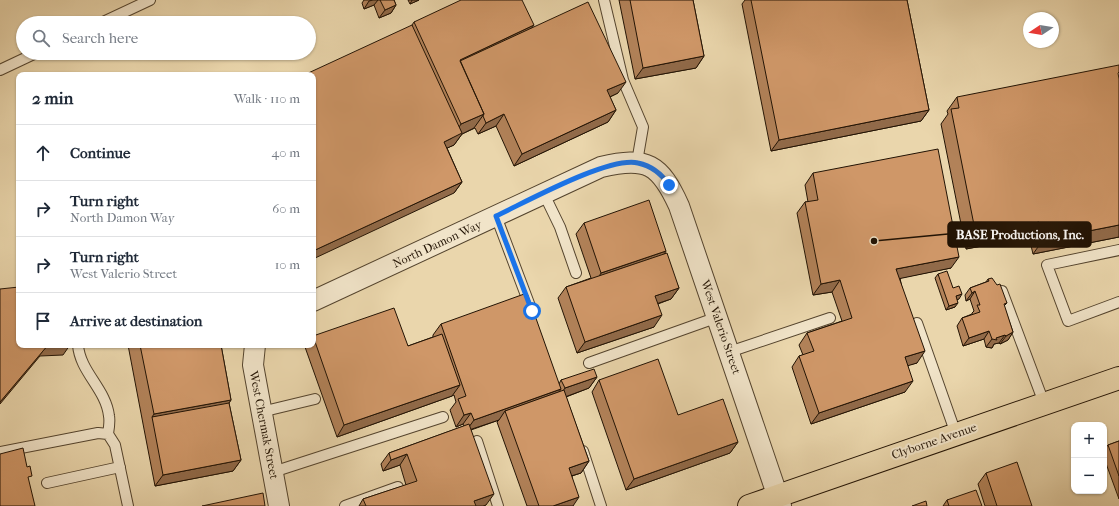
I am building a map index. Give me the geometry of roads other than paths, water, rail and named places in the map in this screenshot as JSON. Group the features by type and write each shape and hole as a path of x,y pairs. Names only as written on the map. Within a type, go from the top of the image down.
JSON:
{"main road":[{"name":"Clyborne Avenue","path":"749,506 780,501 956,434 1119,378"}],"street":[{"name":"North Damon Way","path":"316,300 601,167 622,162 644,164"},
{"name":"West Valerio Street","path":"644,164 661,174 669,185 679,206 780,501"},
{"name":"West Chermak Street","path":"255,348 253,365 279,506"}],"lane":[{"path":"116,16 150,0"},
{"path":"604,0 623,80 643,127 644,164"},
{"path":"0,70 21,60"},
{"path":"544,194 560,227 576,273"},
{"path":"496,216 535,318"},
{"path":"1119,250 1047,264 1068,321 1119,302"},
{"path":"1002,291 1044,403"},
{"path":"589,363 718,317"},
{"path":"729,352 830,318"},
{"path":"917,323 956,434"},
{"path":"79,348 85,367 106,402 110,416 108,434 115,445 128,506"},
{"path":"261,412 315,399"},
{"path":"273,472 443,417"},
{"path":"0,452 98,433 108,434"},
{"path":"477,441 498,506"},
{"path":"580,444 601,506"},
{"path":"47,483 120,467"},
{"path":"345,506 398,487"}],"place":[{"name":"BASE Productions, Inc.","path":"874,241"}]}
